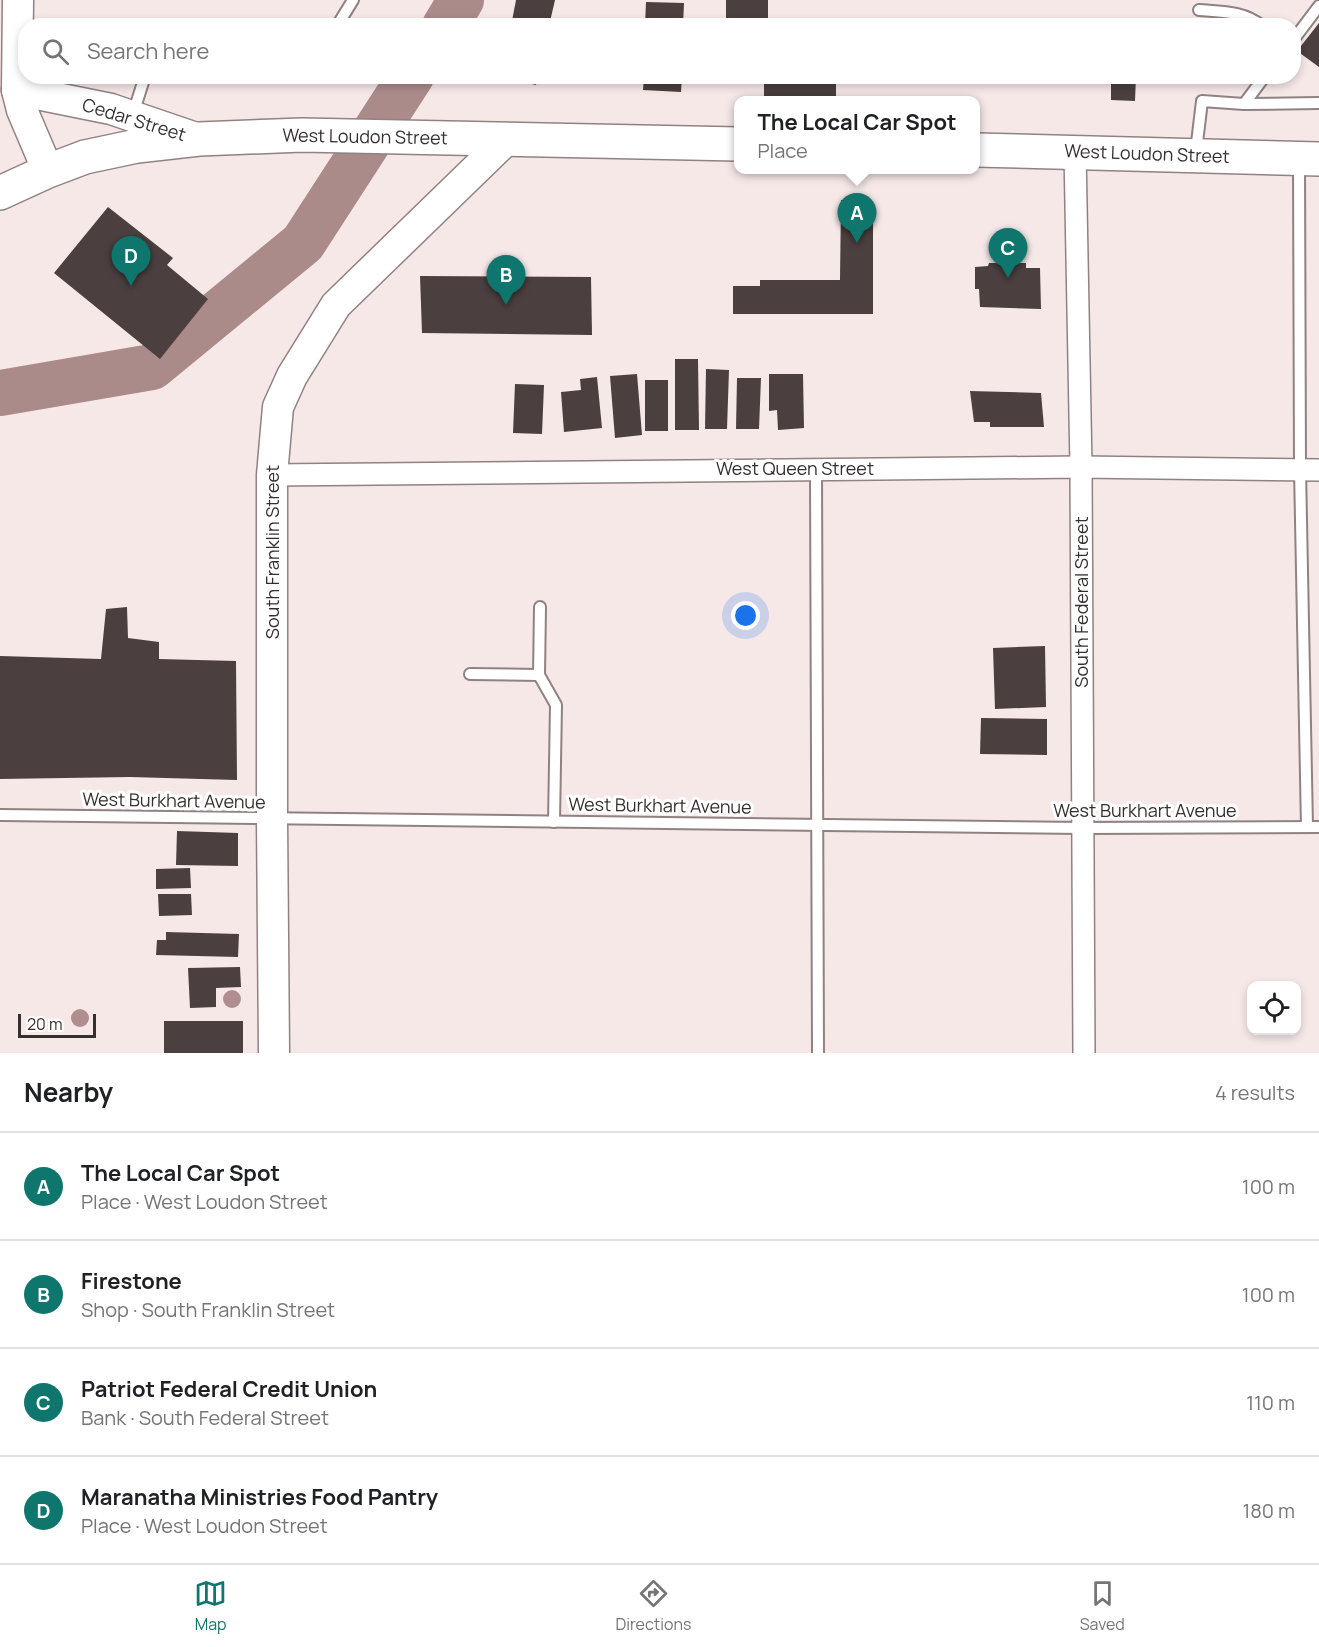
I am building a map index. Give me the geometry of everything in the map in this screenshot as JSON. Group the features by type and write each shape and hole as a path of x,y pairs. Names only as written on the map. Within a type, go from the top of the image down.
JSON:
{"highway":[{"name":"West Loudon Street","path":"0,193 85,157 126,148 199,139 302,135 734,144"},
{"name":"West Loudon Street","path":"980,150 1309,159"}],"street":[{"path":"18,0 17,90 22,110 48,171"},
{"name":"Cedar Street","path":"17,90 111,109 199,139"},
{"name":"South Franklin Street","path":"274,1053 272,474 278,407 292,375 336,305 507,140"},
{"name":"South Federal Street","path":"1075,152 1081,468 1084,1053"},
{"name":"West Queen Street","path":"272,474 816,469 1310,470"}],"lane":[{"path":"342,18 353,0"},
{"path":"1301,29 1319,6"},
{"path":"1199,10 1238,13 1250,18"},
{"path":"132,117 142,84"},
{"path":"1244,104 1259,84"},
{"path":"1196,156 1202,101 1244,104 1319,103"},
{"path":"1307,828 1310,470 1309,159"},
{"path":"816,469 818,1053"},
{"path":"540,607 539,675 556,705 554,822"},
{"path":"470,674 539,675"},
{"name":"West Burkhart Avenue","path":"0,815 1083,828 1319,828"}],"building":[{"path":"516,0 555,0 551,18 513,18"},
{"path":"726,0 768,0 768,18 726,18"},
{"path":"646,2 684,3 683,18 645,18"},
{"path":"1319,23 1319,67 1301,54 1301,46"},
{"path":"643,84 682,84 681,92 643,90"},
{"path":"764,84 836,84 836,96 764,96"},
{"path":"1111,84 1136,84 1135,101 1111,100"},
{"path":"841,200 859,200 859,205 873,206 873,314 733,314 733,286 760,286 760,280 840,280"},
{"path":"108,207 173,258 167,265 208,299 160,359 54,273"},
{"path":"989,263 1026,263 1026,268 1040,268 1041,309 980,307 979,289 975,289 975,267 988,266"},
{"path":"420,276 591,277 592,335 422,333"},
{"path":"675,359 698,359 699,430 675,430"},
{"path":"706,369 729,370 727,429 705,429"},
{"path":"637,374 642,435 615,438 610,376"},
{"path":"769,374 803,374 804,428 778,430 777,410 769,411"},
{"path":"597,377 602,428 564,432 561,392 581,390 580,379"},
{"path":"737,378 761,378 759,429 736,429"},
{"path":"645,380 668,380 668,431 645,431"},
{"path":"515,384 544,385 542,434 513,433"},
{"path":"970,391 1041,393 1044,427 990,427 990,422 974,422"},
{"path":"127,607 128,638 159,642 159,659 236,661 237,780 130,777 0,779 0,656 101,659 106,609"},
{"path":"1045,646 1046,707 995,709 993,648"},
{"path":"981,718 1047,719 1047,755 980,754"},
{"path":"177,831 238,833 238,866 176,865"},
{"path":"190,868 191,888 156,889 156,869"},
{"path":"158,894 191,894 192,915 159,916"},
{"path":"166,932 239,934 238,957 156,955 157,940 166,940"},
{"path":"240,967 241,987 216,988 216,1007 190,1008 188,968"},
{"path":"164,1021 243,1021 243,1053 164,1053"}],"waterway":[{"path":"450,18 461,0"},
{"path":"0,393 152,367 303,243 406,84"}],"place":[{"name":"The Local Car Spot","path":"857,243"},
{"name":"Patriot Federal Credit Union","path":"1008,278"},
{"name":"Maranatha Ministries Food Pantry","path":"131,286"},
{"name":"Firestone","path":"506,305"}]}
